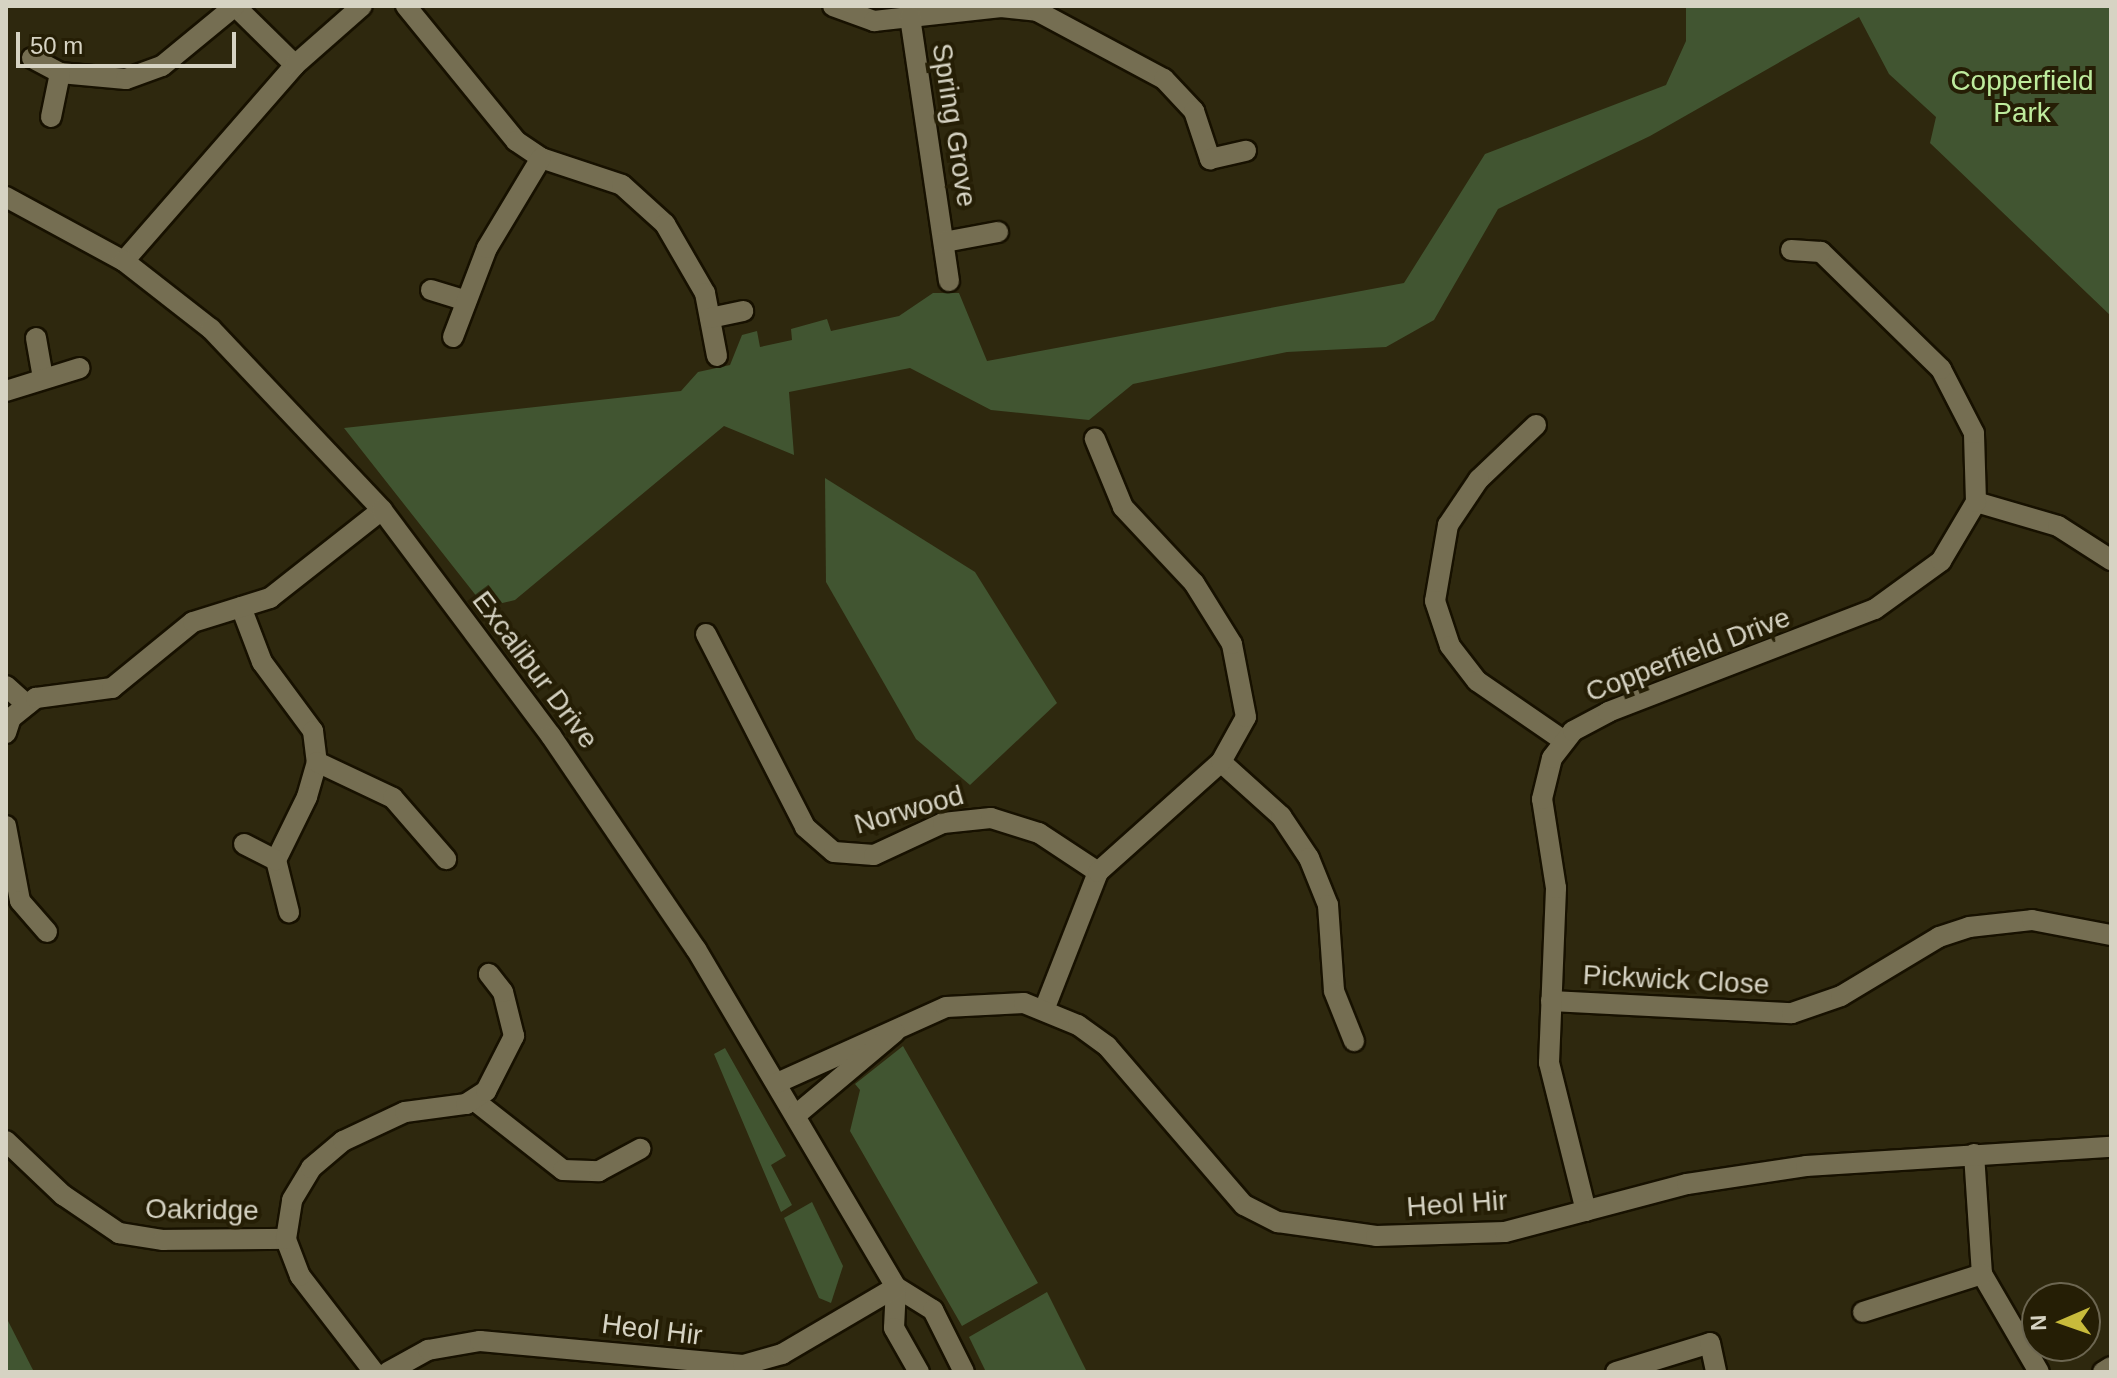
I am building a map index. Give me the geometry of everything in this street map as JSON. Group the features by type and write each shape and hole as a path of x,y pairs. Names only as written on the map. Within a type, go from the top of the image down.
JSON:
{"street":[{"path":"32,58 60,73 126,79 162,66 235,6 295,65"},
{"path":"124,261 295,65 362,6"},
{"path":"406,6 486,109 541,158 622,185 643,202 689,260 710,318 717,356"},
{"name":"Spring Grove","path":"833,6 874,21 1001,7 1037,11 1164,79 1194,111 1210,159 1246,151"},
{"name":"Spring Grove","path":"910,17 949,281"},
{"path":"51,117 60,73"},
{"path":"453,337 487,248 541,158"},
{"name":"Excalibur Drive","path":"6,197 124,261 211,329 382,510 551,736 777,1083 896,1287 933,1310 964,1372"},
{"name":"Spring Grove","path":"944,242 998,232"},
{"path":"1791,250 1821,252 1941,369 1974,433 1976,502 2058,526 2111,560"},
{"path":"431,290 466,301"},
{"path":"710,318 743,311"},
{"path":"36,338 43,377"},
{"path":"6,391 80,368"},
{"path":"1536,425 1479,479 1448,525 1435,601 1450,646 1477,681 1563,740 1542,799 1556,888 1549,1063 1586,1211"},
{"path":"1044,1010 1098,872 1221,762 1246,717 1237,658 1194,583 1114,493 1095,439"},
{"name":"Copperfield Drive","path":"1563,740 1634,701 1875,609 1941,561 1976,502"},
{"path":"6,733 27,705 112,688 193,622 241,607 304,576 382,510"},
{"path":"241,607 262,662 313,731 317,762 276,860 289,912"},
{"name":"Norwood","path":"706,634 805,827 834,852 874,855 943,823 991,818 1039,833 1098,872"},
{"path":"6,686 27,705"},
{"path":"317,762 393,798 446,859"},
{"path":"1221,762 1281,816 1309,858 1328,905 1334,991 1354,1041"},
{"path":"6,826 13,901 47,932"},
{"path":"244,844 276,860"},
{"name":"Pickwick Close","path":"1551,1001 1792,1013 1841,996 1939,937 1969,927 2032,920 2111,935"},
{"path":"489,974 503,992 514,1036 498,1074 475,1101 563,1170 599,1171 640,1149"},
{"name":"Heol Hir","path":"777,1083 967,1002 1044,1010 1107,1046 1223,1186 1278,1222 1341,1233 1457,1236 1761,1172 1974,1154 2111,1147"},
{"name":"Heol Hir","path":"796,1115 895,1032"},
{"name":"Oakridge","path":"374,1372 300,1276 286,1239 292,1200 326,1154 405,1112 475,1101"},
{"name":"Oakridge","path":"6,1141 63,1195 119,1233 152,1240 286,1239"},
{"path":"1974,1154 1982,1274 2039,1372"},
{"path":"1863,1312 1982,1274"},
{"path":"896,1287 894,1328 919,1372"},
{"name":"Heol Hir","path":"388,1372 428,1350 480,1341 743,1365 782,1354 896,1287"},
{"path":"1616,1372 1710,1343 1716,1372"},
{"path":"2103,1372 2111,1367"}],"green space":[{"name":"Copperfield Park","path":"1686,6 2111,6 2111,316 1930,143 1936,117 1889,74 1859,17 1650,136 1498,209 1434,320 1386,347 1287,352 1133,384 1089,420 991,410 910,368 789,392 794,455 724,426 515,600 485,607 344,428 681,391 698,372 730,365 742,335 757,331 760,347 792,340 791,329 827,319 831,331 899,316 933,293 959,293 987,361 1404,283 1485,154 1666,85 1686,41"},
{"path":"825,478 975,572 1057,703 970,785 916,739 826,582"},
{"path":"903,1046 1038,1283 962,1326 850,1131 860,1090 855,1084"},
{"path":"725,1048 786,1156 771,1165 792,1205 781,1212 714,1054"},
{"path":"812,1202 843,1266 831,1303 819,1298 784,1218"},
{"path":"1047,1292 1087,1372 986,1372 969,1337"},
{"path":"6,1317 34,1372 6,1372"}]}
